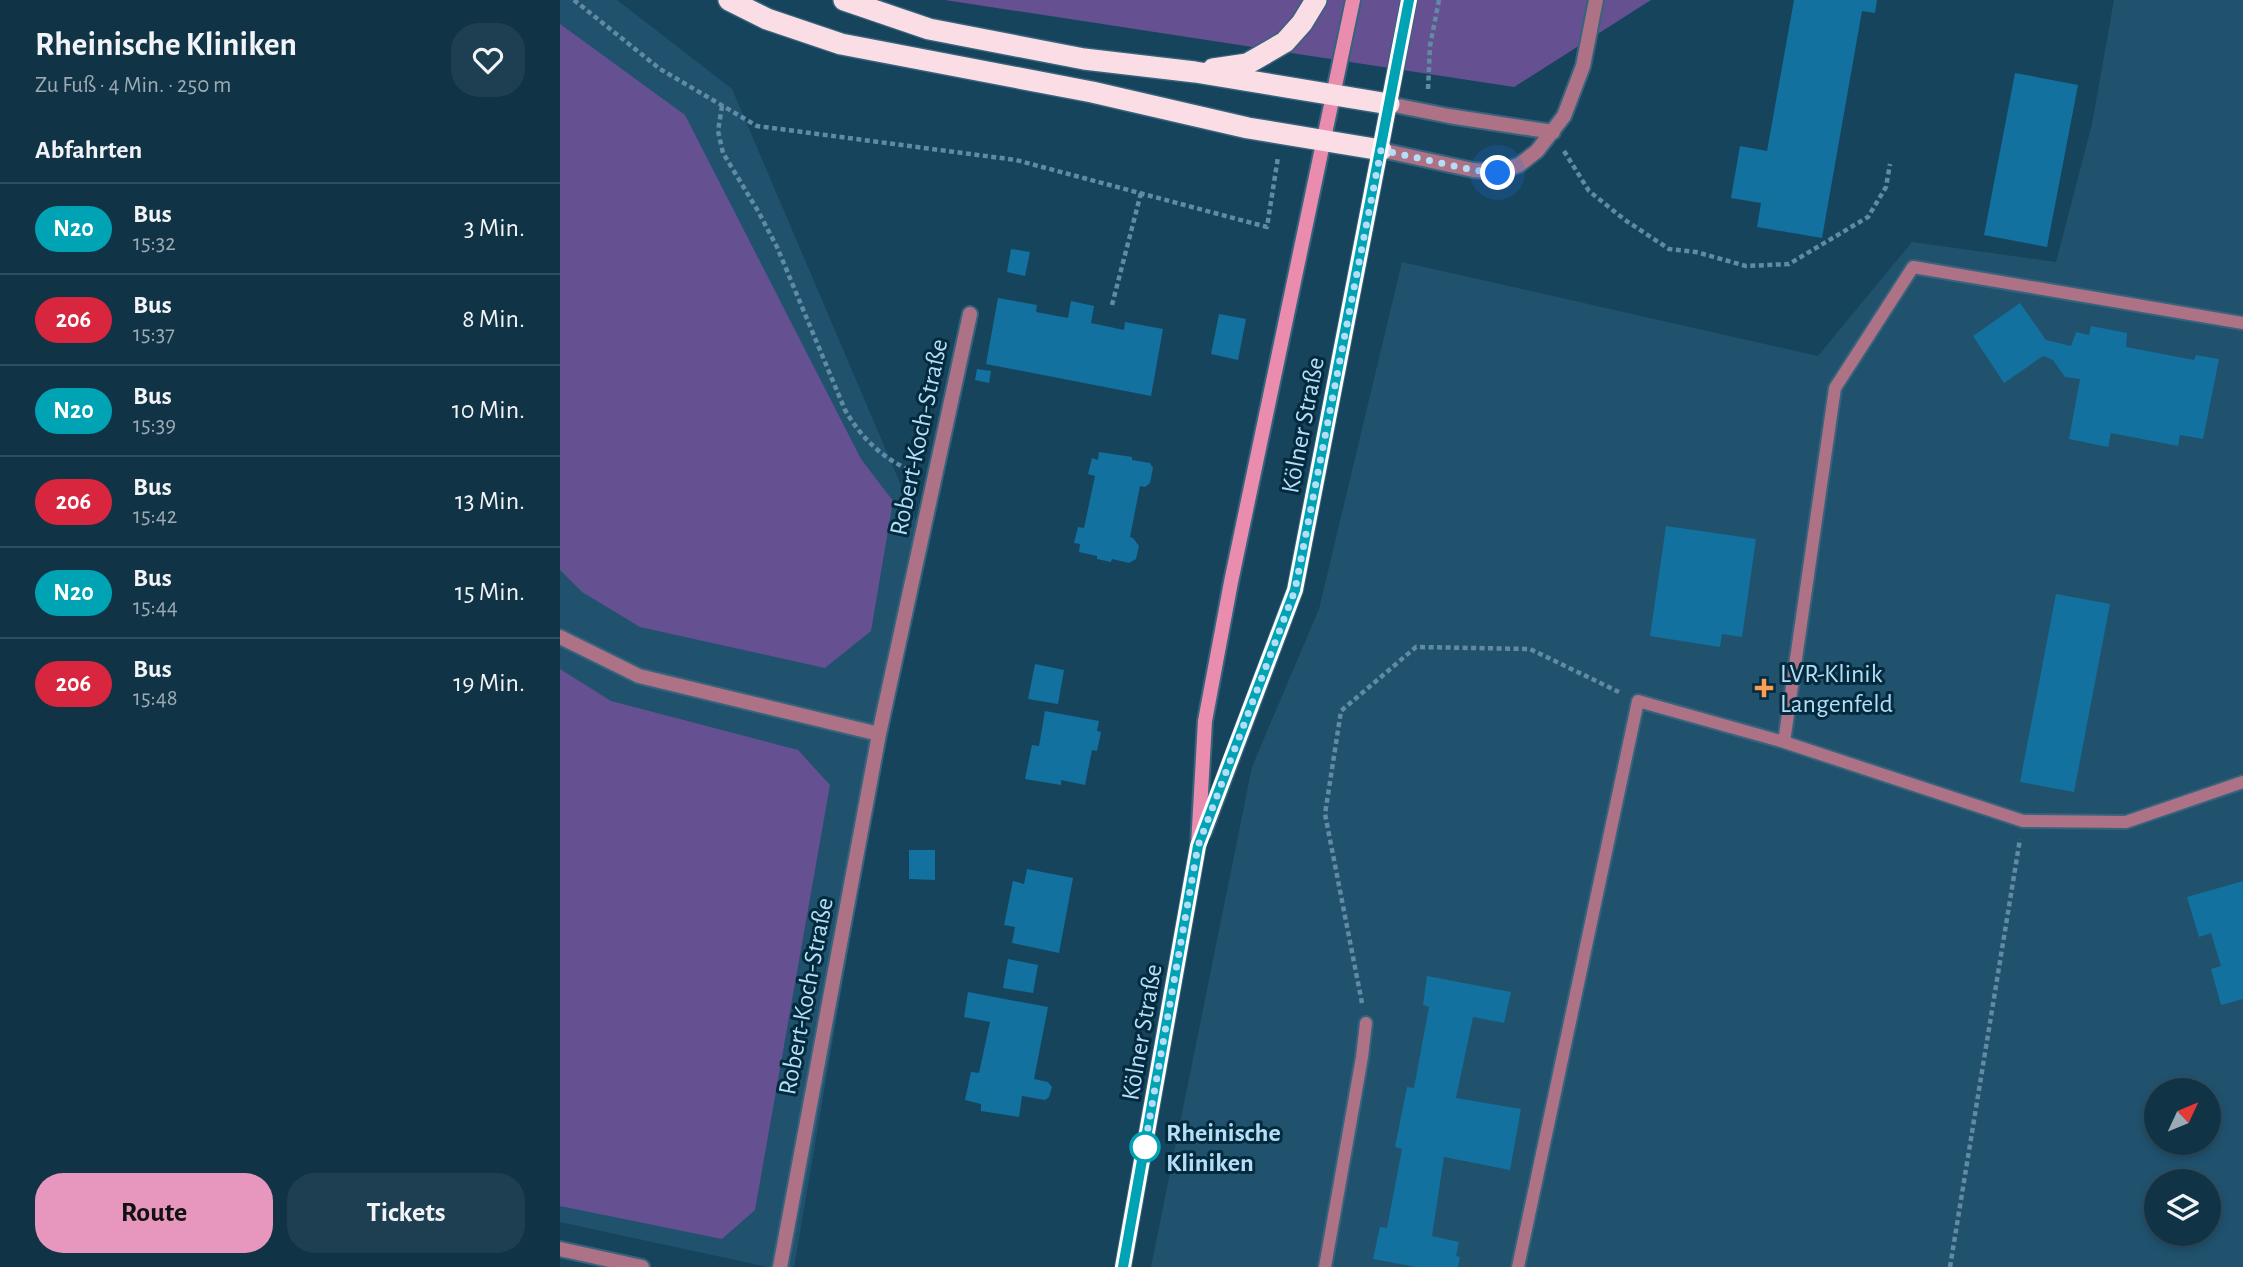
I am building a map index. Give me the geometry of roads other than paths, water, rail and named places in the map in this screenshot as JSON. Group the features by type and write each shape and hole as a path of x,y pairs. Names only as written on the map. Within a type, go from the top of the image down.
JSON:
{"highway":[{"path":"729,0 767,19 841,44 1092,92 1282,134 1381,150"},
{"path":"844,0 929,29 1084,59 1195,72 1389,104"},
{"path":"1195,72 1247,64 1276,47 1302,23 1317,0"}],"main road":[{"name":"Kölner Straße","path":"1123,1267 1198,846 1205,721 1231,582 1353,0"},
{"name":"Kölner Straße","path":"1198,846 1295,590 1409,0"}],"street":[{"path":"1381,150 1498,173 1519,165 1537,151 1564,116 1580,77 1596,0"},
{"path":"1389,104 1553,132"},
{"name":"Robert-Koch-Straße","path":"780,1267 879,734 970,314"},
{"path":"560,636 639,676 879,734"},
{"path":"560,1250 642,1267"}],"lane":[{"path":"1784,742 1835,388 1913,267 2243,323"},
{"path":"1518,1267 1638,701 1784,742 2023,821 2126,822 2243,782"},
{"path":"1325,1267 1366,1023"}],"place":[{"name":"LVR-Klinik Langenfeld","path":"1764,688"},
{"name":"Rheinische Kliniken","path":"1145,1147"}]}
